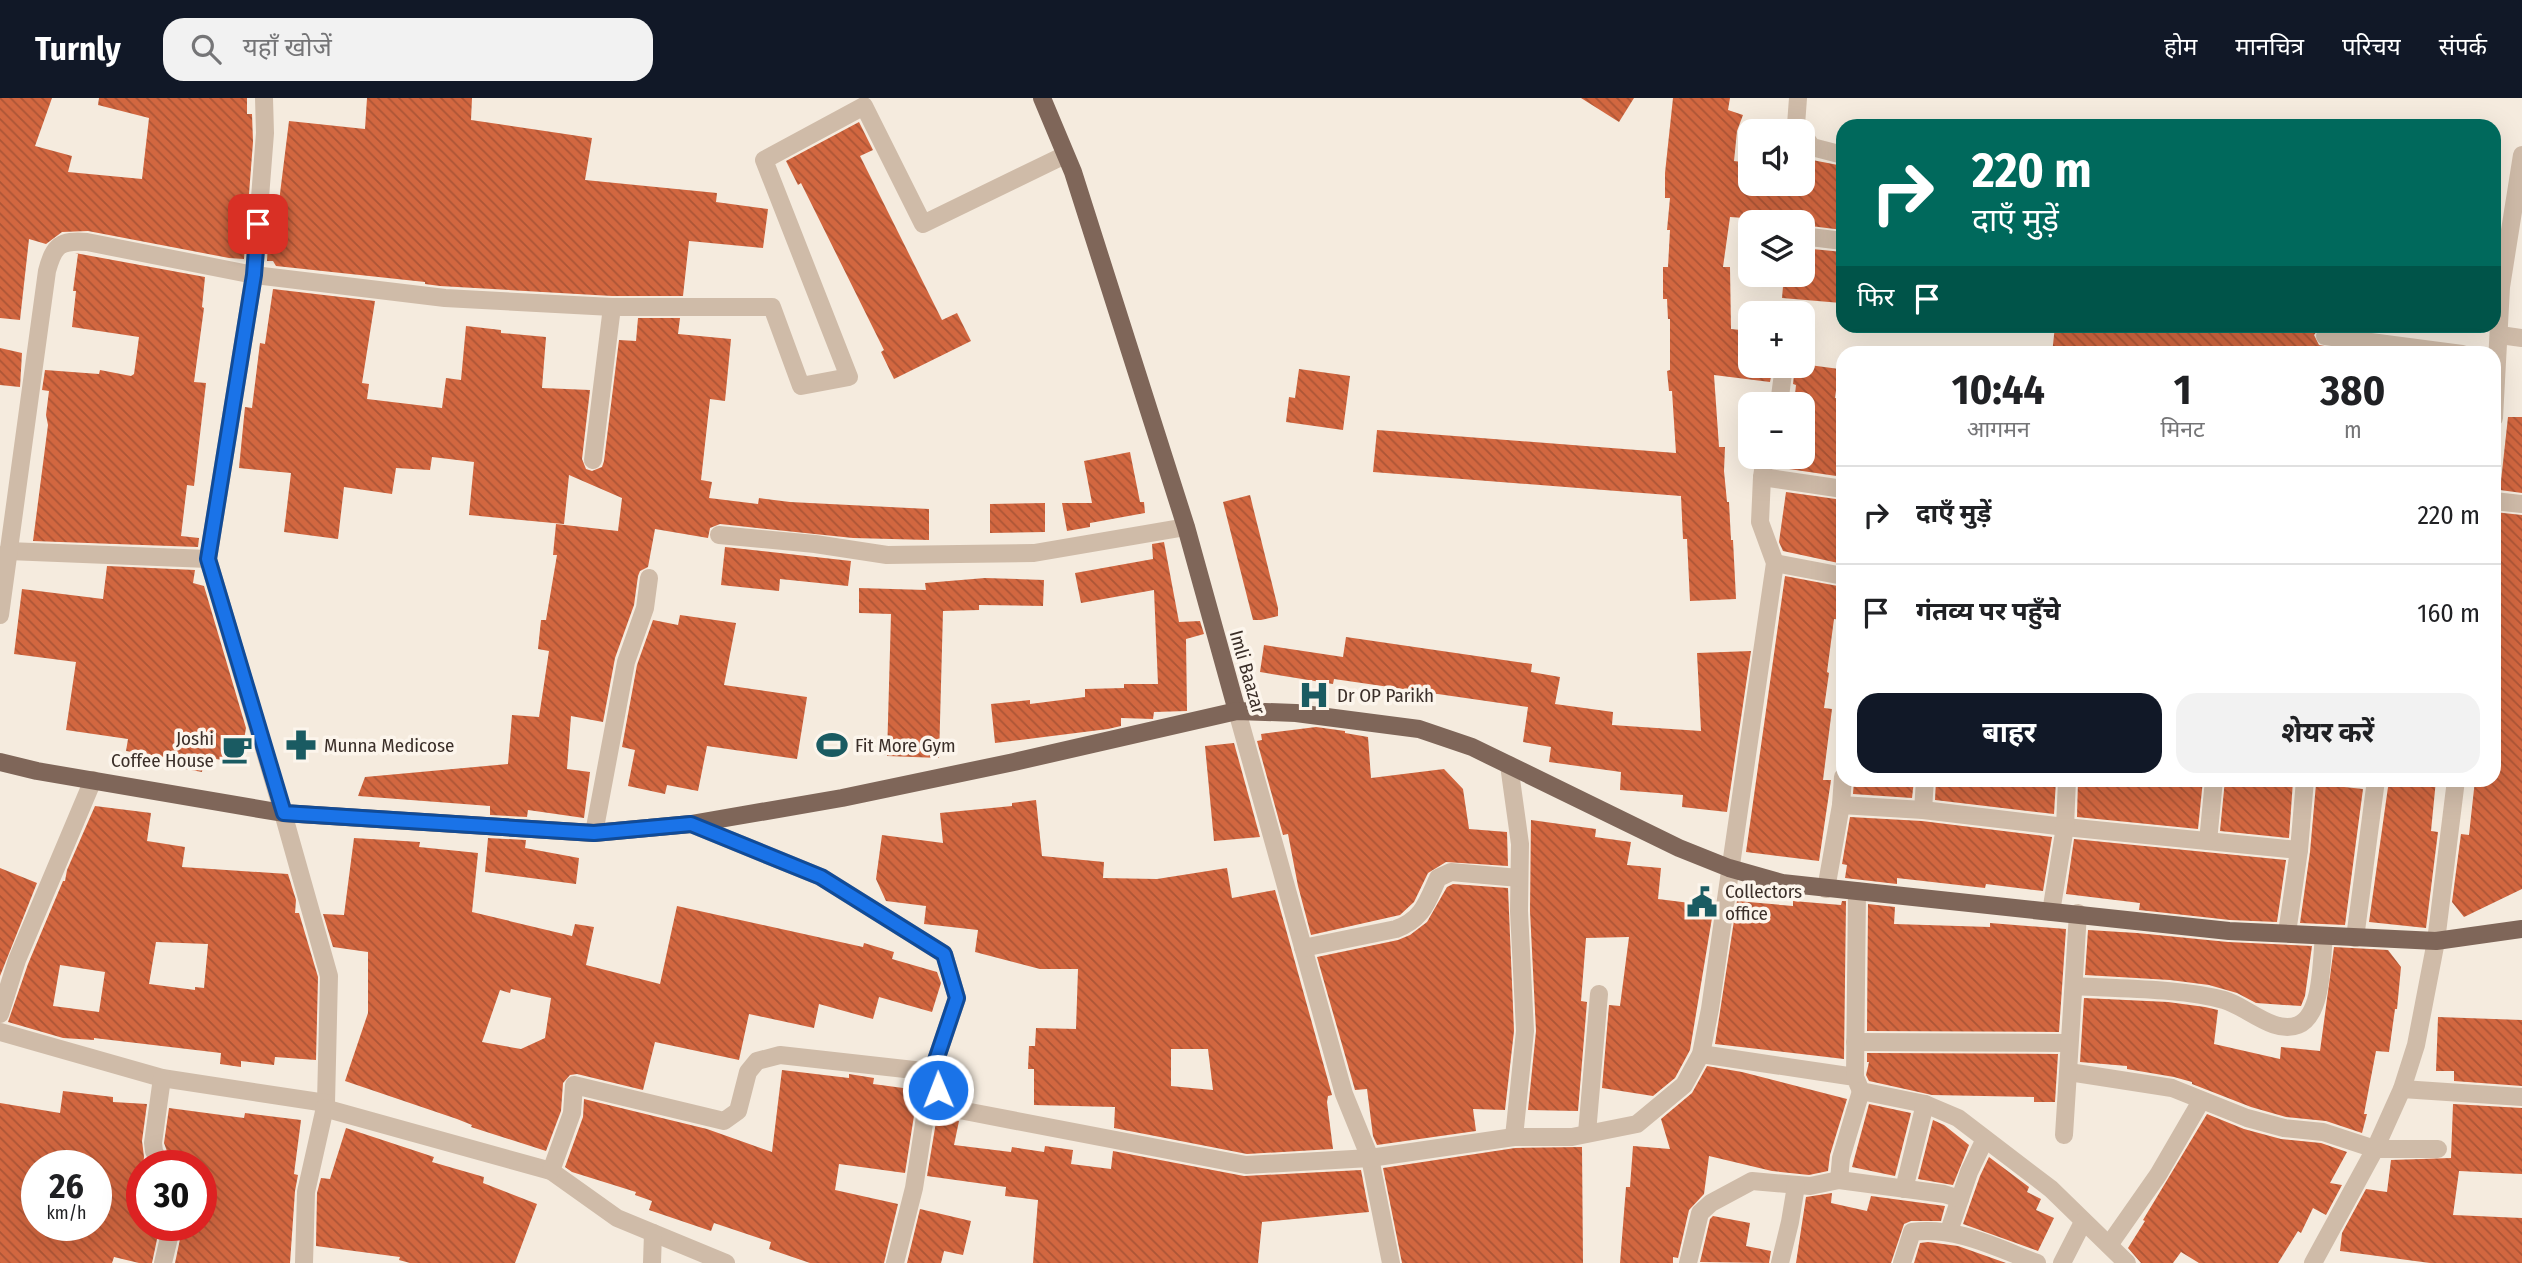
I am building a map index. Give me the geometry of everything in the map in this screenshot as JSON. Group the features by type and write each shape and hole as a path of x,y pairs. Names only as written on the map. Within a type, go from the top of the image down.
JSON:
{"main road":[{"name":"Imli Baazar","path":"1042,98 1073,172 1186,527 1237,710"},
{"path":"0,762 284,813 594,833 691,824 842,798 1014,762 1237,710 1296,713 1419,729 1472,747 1679,848 1782,883 2229,931 2324,937 2436,941 2522,929"}],"street":[{"path":"264,98 265,133 254,275 208,559 284,813 329,976 325,1105 306,1192 304,1263"},
{"path":"1797,119 1798,98"},
{"path":"0,615 47,271 57,247 74,241 88,242 254,275 444,298 612,307 772,307 801,386 849,377 764,160 864,106 923,224 1065,155"},
{"path":"1815,148 1836,153"},
{"path":"2501,267 2521,167"},
{"path":"1815,238 1836,240"},
{"path":"593,460 612,307"},
{"path":"2498,346 2500,335 2522,338"},
{"path":"2325,336 2401,346"},
{"path":"932,1072 944,1107 1246,1165 1370,1157 1514,1137 1572,1137 1637,1124 1684,1086 1701,1054 1710,1009 1775,563 1760,522 1763,469"},
{"path":"1762,477 1836,488"},
{"path":"2501,502 2522,505"},
{"path":"719,535 815,544 887,555 1034,553 1186,527"},
{"path":"8,551 208,559"},
{"path":"1775,563 1836,575"},
{"path":"594,833 626,662 645,608 649,578"},
{"name":"Imli Baazar","path":"1237,710 1344,1094 1370,1157 1391,1263"},
{"path":"1509,765 1520,844 1525,1031 1514,1137"},
{"path":"0,1014 17,960 93,780"},
{"path":"1826,889 1842,787"},
{"path":"1923,810 1925,787"},
{"path":"2051,912 2065,827 2067,787"},
{"path":"2208,841 2213,787"},
{"path":"2287,933 2304,787"},
{"path":"2355,938 2375,787"},
{"path":"2312,1263 2375,1149 2402,1089 2416,1045 2436,941 2455,787"},
{"path":"1840,805 1923,810 2299,850"},
{"path":"691,824 821,877 944,954 957,998 932,1072 914,1188 895,1263"},
{"path":"1303,948 1410,924 1424,907 1438,878 1451,872 1519,878"},
{"path":"1839,1180 1841,1158 1858,1084 1855,1042 1857,891"},
{"path":"2064,1135 2077,913"},
{"path":"2074,986 2225,1000 2274,1024 2297,1026 2316,1009 2324,937"},
{"path":"1587,1133 1600,994"},
{"path":"0,1032 162,1078 325,1105 551,1171 617,1218 726,1263"},
{"path":"1855,1042 2069,1043"},
{"path":"1701,1054 1858,1084 1925,1104 1958,1118 2051,1189 2127,1263"},
{"path":"551,1171 572,1113 574,1085 724,1121 738,1111 748,1072 757,1060 780,1055 932,1072"},
{"path":"2069,1072 2172,1088 2266,1124 2323,1132 2375,1149 2438,1149"},
{"path":"154,1150 162,1078"},
{"path":"2402,1089 2522,1097"},
{"path":"2109,1245 2158,1175 2201,1101"},
{"path":"1904,1189 1925,1104"},
{"path":"1949,1231 1959,1199 1985,1139"},
{"path":"1688,1263 1700,1213 1711,1203 1752,1181 1796,1186 1839,1180 1959,1199"},
{"path":"1780,1263 1796,1186"},
{"path":"2062,1263 2083,1222"},
{"path":"1902,1263 1912,1232 1949,1231 2037,1263"},
{"path":"652,1263 653,1233"},
{"path":"163,1263 168,1241"}],"building":[{"path":"0,98 52,98 35,146 72,156 68,172 142,179 149,118 98,105 99,98 247,98 247,114 252,114 253,142 244,259 88,231 62,232 46,244 29,239 20,320 0,318"},
{"path":"367,98 472,98 471,120 592,138 585,180 717,193 716,202 768,209 763,248 689,241 683,296 612,296 440,286 425,282 276,266 273,261 267,261 268,242 274,242 289,121 365,129"},
{"path":"1581,98 1634,98 1619,122"},
{"path":"1673,98 1730,98 1728,110 1743,115 1742,119 1738,119 1734,161 1738,162 1738,196 1815,196 1815,161 1836,165 1836,229 1815,227 1815,210 1738,210 1738,218 1730,217 1723,267 1730,267 1731,329 1738,330 1738,378 1714,375 1719,447 1725,447 1724,471 1733,540 1736,599 1690,601 1687,539 1683,539 1681,496 1373,472 1377,430 1676,453 1672,391 1669,391 1667,371 1670,370 1670,319 1667,299 1663,299 1663,267 1668,267 1670,230 1667,230 1670,198 1665,198"},
{"path":"859,122 873,150 860,156 942,320 957,313 971,341 894,379 881,352 884,350 801,183 798,185 786,161"},
{"path":"1815,249 1836,251 1836,303 1782,298 1783,287 1815,287"},
{"path":"75,253 205,277 204,308 194,382 206,383 194,486 187,485 181,536 199,538 198,547 33,541 48,425 46,415 49,391 42,390 45,370 99,374 100,370 131,376 134,374 139,337 72,327 78,254"},
{"path":"273,289 375,301 362,383 369,384 367,399 442,408 446,378 461,380 466,326 501,330 501,333 546,337 542,388 590,390 582,459 586,469 592,471 602,467 604,461 619,340 636,341 638,318 680,318 678,334 731,339 725,401 710,399 701,480 712,482 709,498 758,504 759,498 929,509 929,540 853,538 720,524 710,528 708,538 655,529 648,567 640,571 638,576 634,605 615,658 603,722 571,716 567,769 590,772 584,818 528,810 527,817 490,815 490,806 358,796 365,777 508,764 512,715 539,717 549,651 538,649 541,620 546,620 557,555 553,555 556,524 618,531 622,498 569,475 564,524 469,515 474,462 432,457 430,470 396,468 392,494 344,487 338,539 284,532 291,473 239,468 245,407 252,408 260,343 265,344"},
{"path":"2054,333 2316,333 2319,345 2325,346 2053,346"},
{"path":"0,348 22,353 20,387 0,385"},
{"path":"1815,366 1836,369 1836,476 1789,469 1815,469 1815,392 1795,392 1796,385 1793,384 1794,378 1815,378"},
{"path":"1299,369 1350,376 1343,430 1286,422 1289,397 1295,398"},
{"path":"1738,378 1771,378 1770,382"},
{"path":"2508,417 2522,417 2522,493 2501,490"},
{"path":"1130,452 1140,502 1144,502 1145,513 1090,523 1090,527 1067,531 1062,503 1092,503 1084,461"},
{"path":"1786,492 1836,499 1836,562 1783,551 1779,542"},
{"path":"1250,495 1278,608 1278,616 1261,620 1253,620 1223,502"},
{"path":"1045,503 1045,532 990,533 990,504"},
{"path":"2501,513 2522,515 2522,889 2464,917 2452,902 2461,834 2469,835 2474,787 2501,787"},
{"path":"1164,542 1179,622 1200,621 1204,634 1186,639 1187,711 1154,712 1153,719 1121,718 1121,726 1108,729 995,743 991,704 1030,700 1030,704 1085,697 1085,689 1124,688 1124,684 1158,684 1154,590 1081,603 1075,573 1153,559 1152,544"},
{"path":"725,547 851,561 848,586 780,579 779,591 721,585"},
{"path":"107,566 195,570 193,583 204,586 246,728 240,763 204,757 202,772 169,766 171,758 126,751 128,739 66,730 76,662 14,654 22,589 103,599"},
{"path":"1785,576 1836,586 1836,619 1824,708 1832,709 1823,780 1831,780 1819,861 1746,852"},
{"path":"985,578 1044,580 1043,606 979,605 979,610 943,611 939,758 887,756 891,614 859,613 859,588 926,590 925,583"},
{"path":"680,615 736,623 724,685 807,697 797,759 707,746 698,791 667,785 665,794 628,786 635,750 622,747 637,665 653,620 678,625"},
{"path":"1346,637 1532,664 1531,672 1560,677 1555,704 1613,712 1612,725 1701,731 1697,653 1751,651 1727,812 1682,807 1683,795 1620,790 1621,772 1549,762 1551,747 1523,742 1528,707 1334,679 1333,684 1260,672 1264,645 1343,657"},
{"path":"1316,727 1368,737 1371,778 1444,769 1463,789 1469,829 1507,832 1508,866 1446,862 1428,873 1414,902 1400,915 1311,935 1288,834 1283,835 1257,741 1262,740 1261,734"},
{"path":"1234,743 1260,837 1214,841 1205,746"},
{"path":"1854,787 1913,787 1912,798 1853,794"},
{"path":"1936,787 2056,787 2054,814 1935,800"},
{"path":"2078,787 2202,787 2198,829 2077,817"},
{"path":"2224,787 2293,787 2289,838 2220,831"},
{"path":"2316,787 2363,789 2345,925 2300,923"},
{"path":"2388,787 2435,787 2431,831 2438,832 2426,928 2369,922"},
{"path":"1036,800 1042,856 1104,862 1103,878 1157,879 1227,868 1232,898 1275,890 1332,1095 1328,1096 1327,1102 1333,1149 1247,1154 1114,1128 1115,1107 1034,1105 1034,1069 1028,1069 1029,1046 1035,1046 1036,1028 1076,1029 1078,969 1040,969 975,952 978,930 924,924 926,906 886,901 876,879 882,835 943,843 940,813 1012,806 1012,803","holes":["1171,1049 1208,1049 1213,1090 1171,1086"]},
{"path":"95,806 151,813 147,841 185,847 182,867 288,874 296,900 295,913 299,913 318,977 316,1060 275,1057 274,1065 241,1061 241,1067 220,1064 221,1053 94,1038 63,1038 8,1022 28,964 65,881 67,870","holes":["156,942 208,944 204,988 195,987 195,990 149,984","60,965 105,972 99,1012 53,1006"]},
{"path":"1850,817 1922,821 2052,837 2043,891 1986,884 1985,888 1897,878 1897,884 1845,878 1847,865 1842,864"},
{"path":"1531,820 1596,829 1595,837 1631,842 1627,865 1661,868 1658,899 1714,906 1690,1050 1675,1078 1653,1096 1602,1088 1609,1005 1620,1006 1629,937 1586,938 1581,1001 1587,1002 1578,1111 1528,1110 1536,1031 1530,911"},
{"path":"354,838 420,842 419,847 478,853 472,912 572,936 575,924 594,927 586,965 660,984 677,906 863,947 864,943 894,952 892,959 937,972 941,983 932,1012 879,997 873,1019 819,1004 814,1028 749,1014 739,1060 655,1042 643,1090 577,1074 570,1075 563,1083 561,1111 546,1151 345,1081 368,1013 368,952 333,947 323,914 344,915","holes":["511,989 551,998 545,1038 521,1049 482,1042 500,990 510,993"]},
{"path":"488,838 526,840 525,848 579,858 576,884 485,872"},
{"path":"2074,839 2286,860 2277,922 2139,910 2140,903 2066,894"},
{"path":"0,868 37,883 0,976"},
{"path":"1453,884 1508,888 1514,1031 1505,1110 1473,1109 1476,1131 1377,1145 1373,1136 1367,1089 1355,1090 1317,957 1398,940 1410,935 1427,922 1447,887"},
{"path":"1737,901 1793,906 1793,901 1841,905 1842,901 1846,901 1844,1059 1715,1044"},
{"path":"1868,904 1895,907 1894,924 1990,927 1990,923 2066,929 2059,1032 1867,1031"},
{"path":"2088,930 2312,946 2305,996 2301,1006 2256,1003 2237,993 2209,985 2085,975"},
{"path":"2334,947 2388,950 2401,967 2389,1052 2376,1051 2362,1133 2326,1121 2286,1117 2251,1107 2174,1077 2127,1069 2127,1066 2080,1062 2084,998 2168,1002 2205,1007 2218,1010 2214,1044 2280,1059 2281,1047 2320,1051"},
{"path":"2438,1017 2522,1020 2522,1086 2454,1081 2454,1071 2436,1071"},
{"path":"1867,1053 2058,1054 2055,1102 2034,1102 2034,1097 1932,1095 1869,1081 1866,1075 1869,1062"},
{"path":"1707,1066 1742,1072 1847,1099 1830,1155 1828,1171 1809,1175 1772,1171 1709,1156 1704,1194 1689,1210 1678,1258 1673,1257 1673,1263 1620,1263 1626,1187 1630,1187 1633,1146 1670,1149 1661,1119 1692,1093"},
{"path":"782,1070 849,1078 849,1074 874,1078 873,1084 918,1090 905,1173 839,1164 835,1190 898,1204 884,1263 810,1263 769,1249 771,1242 714,1223 711,1231 649,1210 652,1201 635,1195 636,1192 572,1172 565,1167 583,1117 584,1099 707,1129 772,1152"},
{"path":"63,1091 113,1097 113,1102 147,1104 143,1150 126,1150 126,1241 157,1241 152,1263 114,1257 112,1263 0,1263 0,1103 60,1113"},
{"path":"1869,1104 1911,1113 1895,1176 1852,1167"},
{"path":"2453,1104 2522,1108 2522,1174 2459,1171 2453,1215 2522,1218 2522,1263 2430,1263 2340,1251 2342,1233 2366,1189 2387,1192 2391,1160 2451,1158"},
{"path":"169,1108 244,1118 245,1113 301,1120 294,1174 298,1175 290,1263 175,1263 180,1241 217,1241 217,1150 167,1150 164,1143"},
{"path":"2207,1114 2244,1129 2281,1139 2321,1143 2347,1152 2330,1183 2342,1185 2326,1215 2313,1208 2301,1233 2298,1231 2278,1263 2199,1263 2181,1252 2173,1263 2141,1263 2128,1248"},
{"path":"937,1116 959,1121 954,1145 1011,1152 1012,1147 1044,1152 1045,1146 1073,1150 1071,1164 1111,1169 1113,1151 1244,1176 1361,1170 1369,1212 1262,1222 1258,1263 1033,1263 1038,1200 1005,1196 1006,1187 927,1176"},
{"path":"1933,1120 1944,1125 1969,1145 1953,1185 1918,1179"},
{"path":"346,1128 434,1157 432,1162 484,1177 483,1183 537,1204 515,1263 410,1263 399,1260 400,1257 316,1246 317,1193 321,1178 330,1179"},
{"path":"1582,1147 1583,1263 1402,1263 1383,1168 1515,1148"},
{"path":"1989,1157 2029,1187 2027,1192 2041,1199 2036,1210 2054,1218 2038,1251 1963,1224"},
{"path":"1832,1193 1831,1203 1867,1211 1871,1196 1945,1206 1941,1221 1911,1221 1904,1224 1891,1263 1796,1263 1806,1197"},
{"path":"920,1209 971,1221 963,1255 944,1251 941,1263 907,1263"},
{"path":"1713,1216 1750,1223 1746,1246 1771,1251 1769,1263 1700,1262"},
{"path":"1920,1243 1958,1246 2006,1263 1914,1263"}],"place":[{"name":"Dr OP Parikh","path":"1314,695"},
{"name":"Munna Medicose","path":"301,745"},
{"name":"Fit More Gym","path":"832,745"},
{"name":"Joshi Coffee House","path":"237,749"},
{"name":"Collectors office","path":"1702,902"}],"route":[{"path":"258,224 254,275 208,559 284,813 594,833 691,824 821,877 944,954 957,998 932,1072 938,1090"}]}
